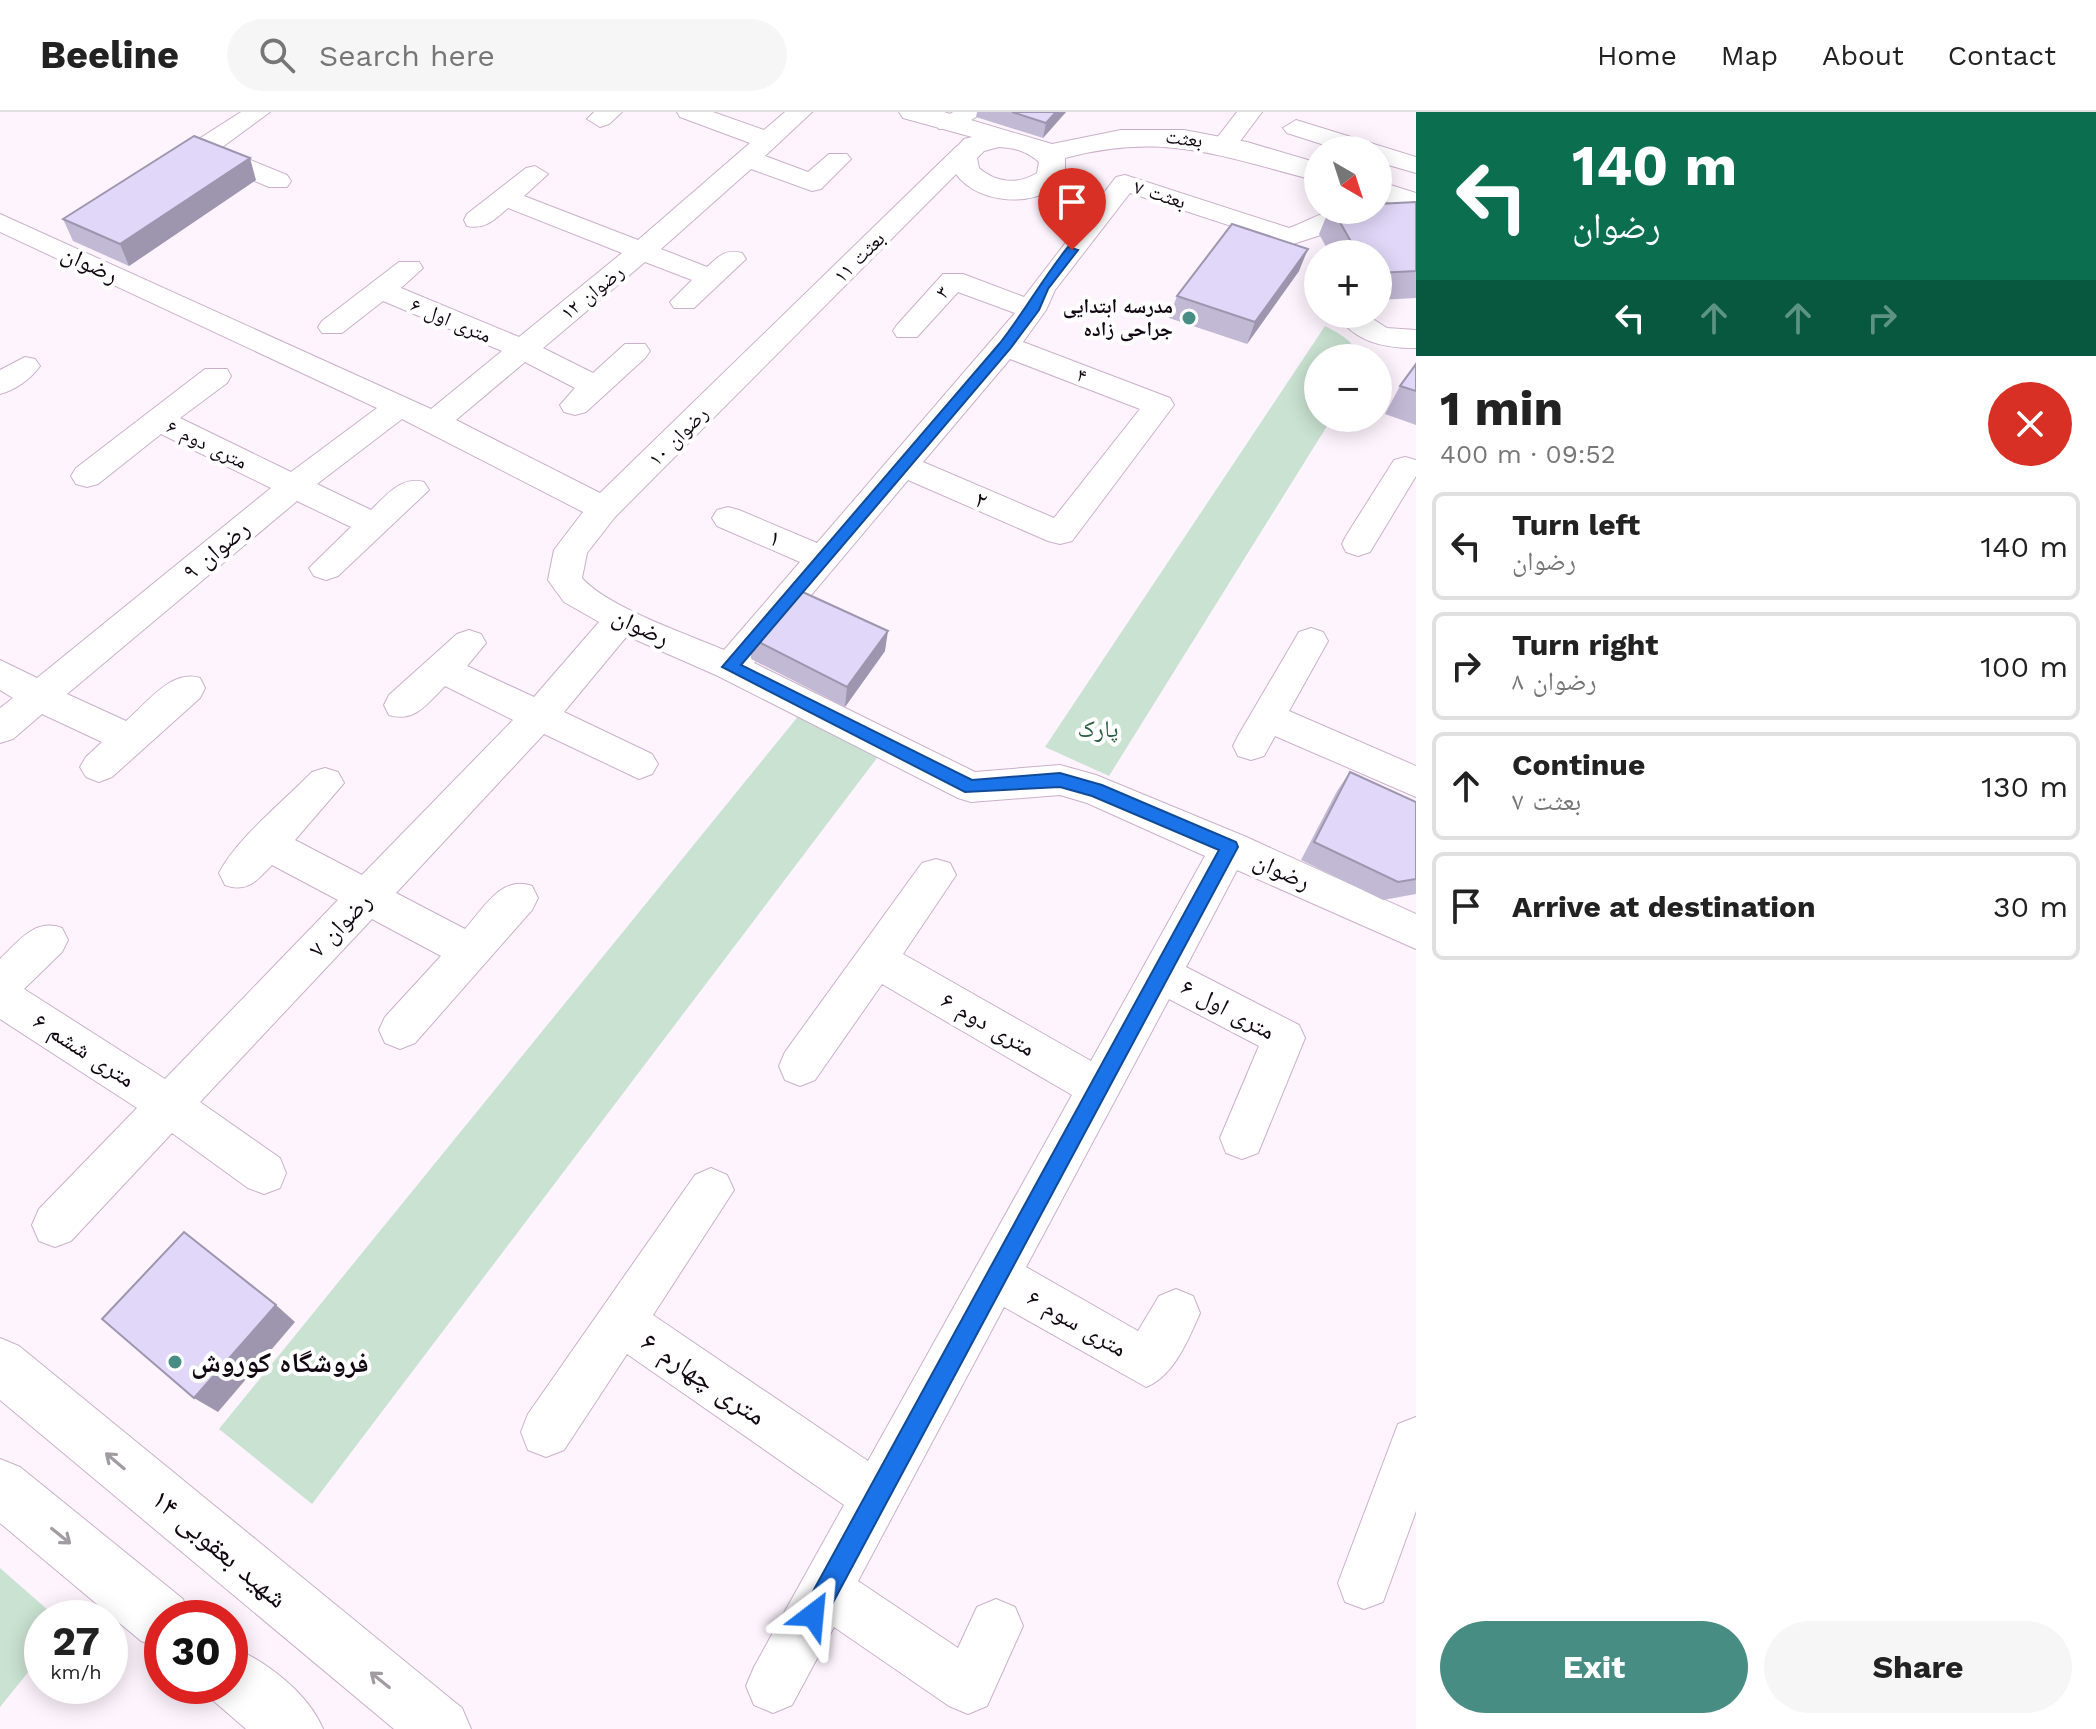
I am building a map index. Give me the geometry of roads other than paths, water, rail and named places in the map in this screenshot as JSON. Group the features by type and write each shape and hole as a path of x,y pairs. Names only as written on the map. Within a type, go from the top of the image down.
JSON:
{"street":[{"path":"138,189 258,112"},
{"path":"689,112 812,183 838,159"},
{"name":"رضوان ۱۲","path":"434,422 642,251 800,112"},
{"path":"913,112 960,118 1048,154 1053,162 1051,177 1031,188 1001,189 975,180 963,166 966,151 960,118"},
{"path":"1226,143 1250,112"},
{"path":"1296,128 1321,136"},
{"name":"بعثت","path":"1048,154 1090,141 1136,135 1226,143 1304,168"},
{"path":"966,151 986,141 1013,140"},
{"path":"202,149 278,181"},
{"name":"بعثت ۱۱","path":"751,363 966,151"},
{"path":"1392,158 1416,165"},
{"path":"477,220 535,174"},
{"path":"924,192 975,180"},
{"name":"بعثت ۷","path":"1032,310 1042,288 1125,183 1290,237 1307,230"},
{"path":"505,198 711,278"},
{"path":"1311,240 1307,230 1322,224"},
{"path":"0,251 25,233 75,229"},
{"name":"رضوان","path":"25,233 397,408 434,422 604,509 571,550 565,580 576,593 621,619 730,667 971,787 1060,780 1096,790 1416,932"},
{"path":"684,302 732,259"},
{"path":"332,327 409,268"},
{"name":"۳","path":"907,331 953,280 1032,310"},
{"name":"۶ متری اول","path":"381,290 522,349"},
{"path":"730,667 1005,346 1032,310"},
{"path":"1363,328 1384,337 1416,339"},
{"name":"۴","path":"1005,346 1159,405 1060,533"},
{"path":"522,349 585,396 635,351"},
{"name":"رضوان ۱۰","path":"604,509 751,363"},
{"path":"0,384 25,366"},
{"path":"158,420 216,376"},
{"name":"رضوان ۹","path":"0,729 295,485 397,408"},
{"name":"۶ متری دوم","path":"87,476 158,420 295,485"},
{"name":"۲","path":"903,466 1060,533"},
{"path":"295,485 374,525"},
{"path":"1358,544 1404,487"},
{"path":"326,568 413,490"},
{"name":"۱","path":"728,518 821,558"},
{"name":"رضوان ۷","path":"55,1225 538,717 621,619"},
{"path":"1311,641 1260,732 1416,782"},
{"path":"402,705 469,643"},
{"path":"441,669 639,764"},
{"path":"0,673 39,697 129,738"},
{"path":"99,767 187,688"},
{"path":"239,873 325,783"},
{"path":"266,843 369,895 469,951"},
{"path":"773,1686 1230,847"},
{"path":"800,1066 936,875"},
{"path":"400,1030 518,898"},
{"path":"0,985 48,940"},
{"name":"۶ متری دوم","path":"876,959 1100,1089"},
{"name":"۶ متری اول","path":"1162,975 1284,1038 1242,1138"},
{"name":"۶ متری ششم","path":"0,996 167,1104 264,1173"},
{"name":"۶ متری چهارم","path":"711,1190 621,1321 877,1497"},
{"name":"۶ متری سوم","path":"997,1277 1146,1363 1176,1313"},
{"path":"546,1432 621,1321"},
{"name":"شهید بعقوبی ۱۴","path":"0,1365 441,1729"},
{"path":"1364,1583 1407,1496 1416,1442"},
{"path":"0,1487 144,1605"},
{"path":"827,1591 968,1687 996,1626"},
{"path":"248,1691 293,1729"}],"place":[{"name":"مدرسه ابتدایی جراحی زاده","path":"1189,318"},
{"name":"فروشگاه کوروش","path":"175,1362"}],"park label":[{"name":"پارک","path":"1098,729"}]}
